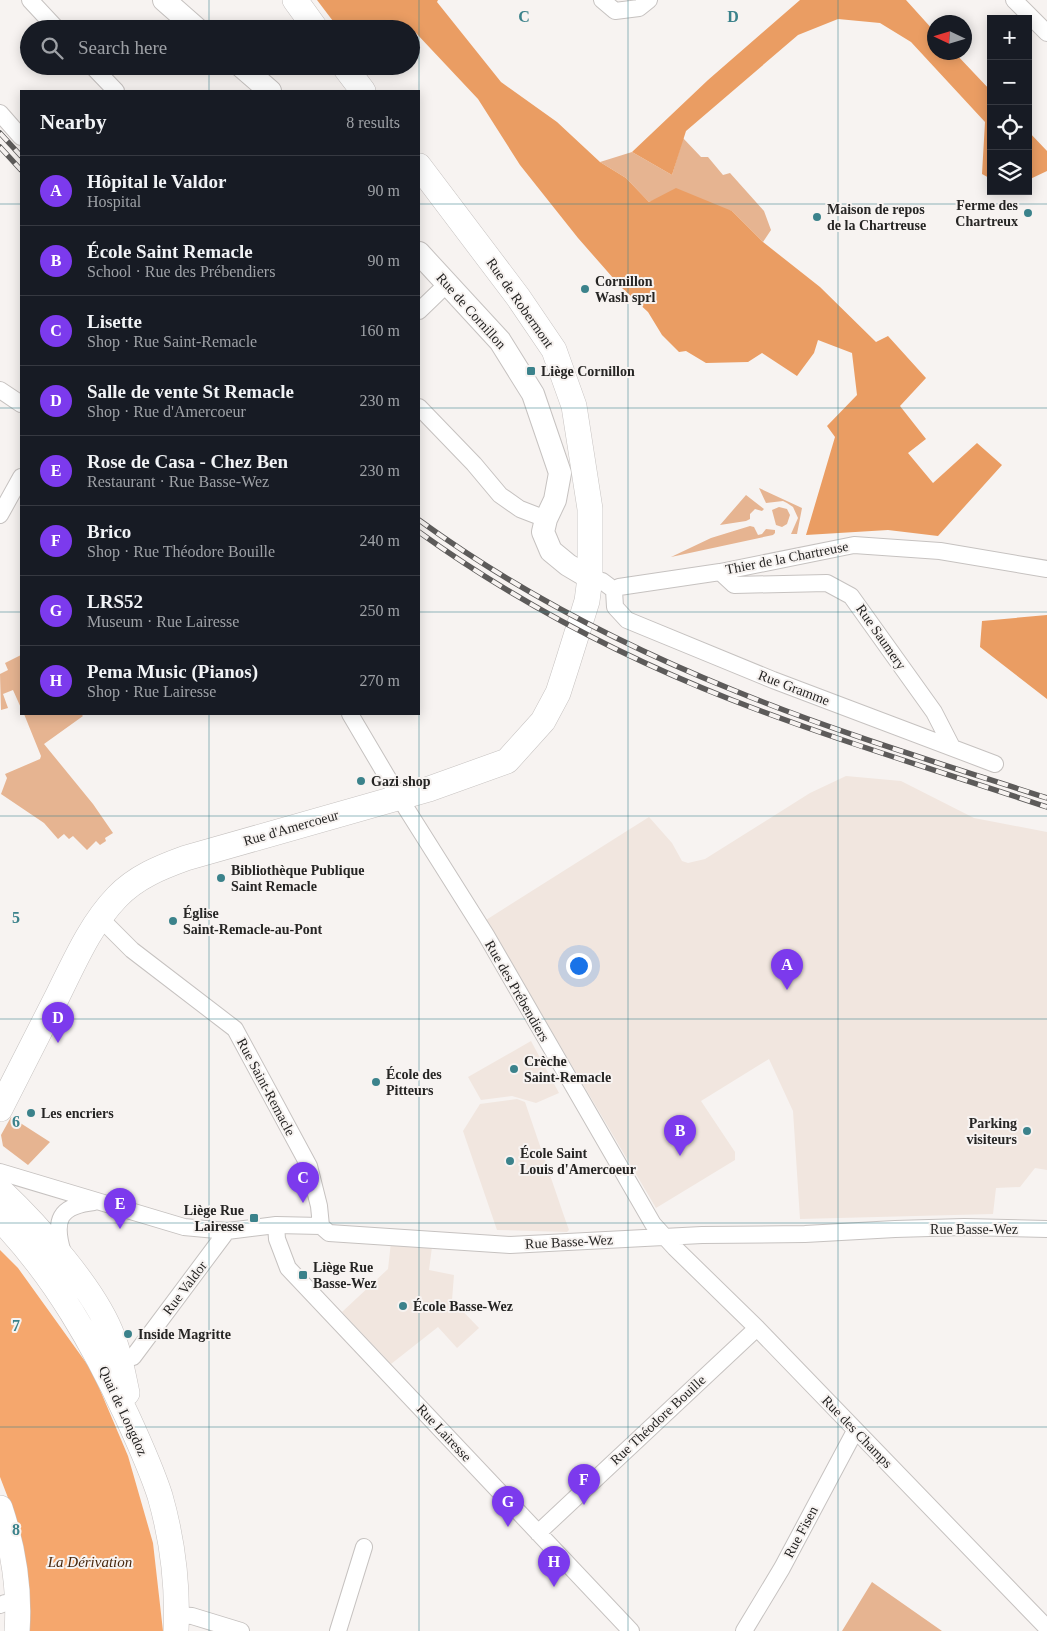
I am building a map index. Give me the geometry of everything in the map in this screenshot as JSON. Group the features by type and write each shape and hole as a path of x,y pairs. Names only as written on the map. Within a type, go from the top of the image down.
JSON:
{"main road":[{"path":"164,0 187,20"},
{"path":"295,0 309,20"},
{"path":"251,75 269,90"},
{"path":"351,75 362,90"},
{"name":"Rue de Robermont","path":"420,167 518,297 554,350 574,406 578,424 590,509 590,578"},
{"name":"Rue de Cornillon","path":"420,254 500,340 533,394 560,473 555,500 546,518 543,532 551,551 568,565 590,578"},
{"name":"Rue d'Amercoeur","path":"0,1109 80,951 100,918 118,896 130,886 162,867 399,796 437,787 507,761 544,721 558,692 587,601 590,578"},
{"path":"0,1190 66,1262 100,1312 113,1337 139,1442"},
{"name":"Quai de Longdoz","path":"0,1219 30,1253 67,1304 96,1354 139,1442 155,1481 165,1517 173,1568 176,1623"},
{"path":"0,1508 13,1556 17,1598 17,1631"},
{"path":"2,1597 8,1631"}],"street":[{"path":"30,0 49,20"},
{"path":"602,0 615,11 639,8 650,0"},
{"path":"1014,0 1047,33"},
{"path":"101,75 115,90"},
{"path":"0,113 20,136"},
{"path":"420,310 447,284"},
{"path":"0,390 20,403"},
{"path":"420,408 474,464 500,495 520,509 546,518"},
{"path":"0,515 20,479"},
{"name":"Thier de la Chartreuse","path":"614,590 619,587 720,572 854,545 940,550 1047,569"},
{"name":"Rue Saumery","path":"720,572 734,585 827,583 851,596 934,712 952,747"},
{"path":"590,578 602,581 614,590"},
{"name":"Rue Gramme","path":"614,590 615,607 627,620 773,680 995,764"},
{"name":"Rue des Prébendiers","path":"351,715 486,935 654,1224 665,1238"},
{"name":"Rue Saint-Remacle","path":"100,918 132,950 234,1029 309,1166 319,1206 321,1226"},
{"name":"Rue Basse-Wez","path":"0,1172 184,1228 226,1231 276,1226 321,1226 329,1233 510,1246 665,1238 964,1227 1047,1230"},
{"name":"Rue Basse-Wez","path":"66,1262 58,1230 62,1214 71,1206 99,1201"},
{"name":"Rue Lairesse","path":"276,1226 277,1239 288,1268 631,1631"},
{"name":"Rue Valdor","path":"119,1359 133,1357 226,1231"},
{"name":"Rue des Champs","path":"665,1238 757,1328 1047,1628"},
{"name":"Rue Théodore Bouille","path":"538,1533 757,1328"},
{"name":"Rue Fisen","path":"744,1631 782,1568 855,1431"},
{"path":"338,1631 364,1547"},
{"path":"176,1623 192,1616 241,1631"}],"shaded area":[{"path":"317,0 438,0 437,2 501,82 557,122 600,162 626,178 649,202 676,188 732,211 763,242 820,287 876,342 888,336 926,378 900,406 926,439 908,453 933,483 977,443 1002,465 938,536 888,530 806,535 835,437 827,426 857,395 852,353 818,340 814,353 797,376 762,353 748,362 706,363 686,351 679,352 662,335 648,312 621,287 578,238 520,165 478,99 420,37 420,20 332,20"},
{"path":"800,0 906,0 927,23 927,59 911,42 880,23 838,19 798,35 686,131 672,175 632,152 708,80"},
{"path":"928,60 962,60 987,87 987,177 982,174 985,122"},
{"path":"1032,135 1047,151 1047,171 1032,178"},
{"path":"683,138 701,157 708,157 723,175 730,173 764,211 771,230 763,242 732,211 655,200 649,202 626,178 600,162 632,152 672,175"},
{"path":"759,488 802,508 797,534 791,534 798,518 793,507 783,501 766,503"},
{"path":"746,495 764,509 762,511 755,509 750,514 750,519 746,521 720,525"},
{"path":"779,507 787,509 790,515 787,524 782,527 776,525 772,510"},
{"path":"750,526 754,527 758,535 762,534 766,529 775,530 775,533 671,557 711,538"},
{"path":"1047,615 1047,699 980,647 982,621"},
{"path":"20,656 20,706 13,690 3,694 8,708 1,710 0,674 8,670 5,663"},
{"path":"24,715 83,716 44,744 93,804 113,833 105,838 106,841 100,845 96,841 87,850 73,836 69,839 64,834 58,839 44,823 1,794 7,778 5,774 40,759 41,756"},
{"path":"846,776 901,781 974,818 1047,832 1047,1170 1035,1168 1020,1187 996,1188 993,1214 800,1219 793,1111 769,1059 701,1101 735,1152 735,1160 656,1208 486,920 649,817 672,843 682,861 688,863 705,859 810,793"},
{"name":"Crèche Saint-Remacle","path":"531,1041 559,1093 536,1103 512,1096 481,1100 468,1077"},
{"name":"École Saint Louis d'Amercoeur","path":"517,1099 525,1102 569,1230 567,1232 497,1230 463,1131 480,1104"},
{"path":"11,1117 50,1142 28,1165 3,1146 1,1135"},
{"name":"École Basse-Wez","path":"391,1242 432,1247 429,1270 454,1275 452,1300 479,1328 457,1348 438,1327 391,1364 342,1312 388,1269"},
{"path":"872,1582 942,1631 842,1631"}],"water":[{"name":"La Dérivation","path":"0,1250 18,1268 92,1371 128,1456 153,1543 163,1631 26,1631 15,1516 0,1477"}],"railway":[{"path":"0,133 20,155"},
{"path":"0,147 20,169"},
{"path":"420,521 493,570 532,593 651,655 771,705 849,734 1047,798"},
{"path":"420,533 493,581 570,626 691,683 810,729 1047,807"}],"place":[{"name":"Ferme des Chartreux","path":"1028,213"},
{"name":"Maison de repos de la Chartreuse","path":"817,217"},
{"name":"Cornillon Wash sprl","path":"585,289"},
{"name":"Liège Cornillon","path":"531,371"},
{"name":"Gazi shop","path":"361,781"},
{"name":"Bibliothèque Publique Saint Remacle","path":"221,878"},
{"name":"Église Saint-Remacle-au-Pont","path":"173,921"},
{"name":"Hôpital le Valdor","path":"787,990"},
{"name":"Salle de vente St Remacle","path":"58,1043"},
{"name":"Crèche Saint-Remacle","path":"514,1069"},
{"name":"École des Pitteurs","path":"376,1082"},
{"name":"Les encriers","path":"31,1113"},
{"name":"Parking visiteurs","path":"1027,1131"},
{"name":"École Saint Remacle","path":"680,1156"},
{"name":"École Saint Louis d'Amercoeur","path":"510,1161"},
{"name":"Lisette","path":"303,1203"},
{"name":"Liège Rue Lairesse","path":"254,1218"},
{"name":"Rose de Casa - Chez Ben","path":"120,1229"},
{"name":"Liège Rue Basse-Wez","path":"303,1275"},
{"name":"École Basse-Wez","path":"403,1306"},
{"name":"Inside Magritte","path":"128,1334"},
{"name":"Brico","path":"584,1505"},
{"name":"LRS52","path":"508,1527"},
{"name":"Pema Music (Pianos)","path":"554,1587"}]}
